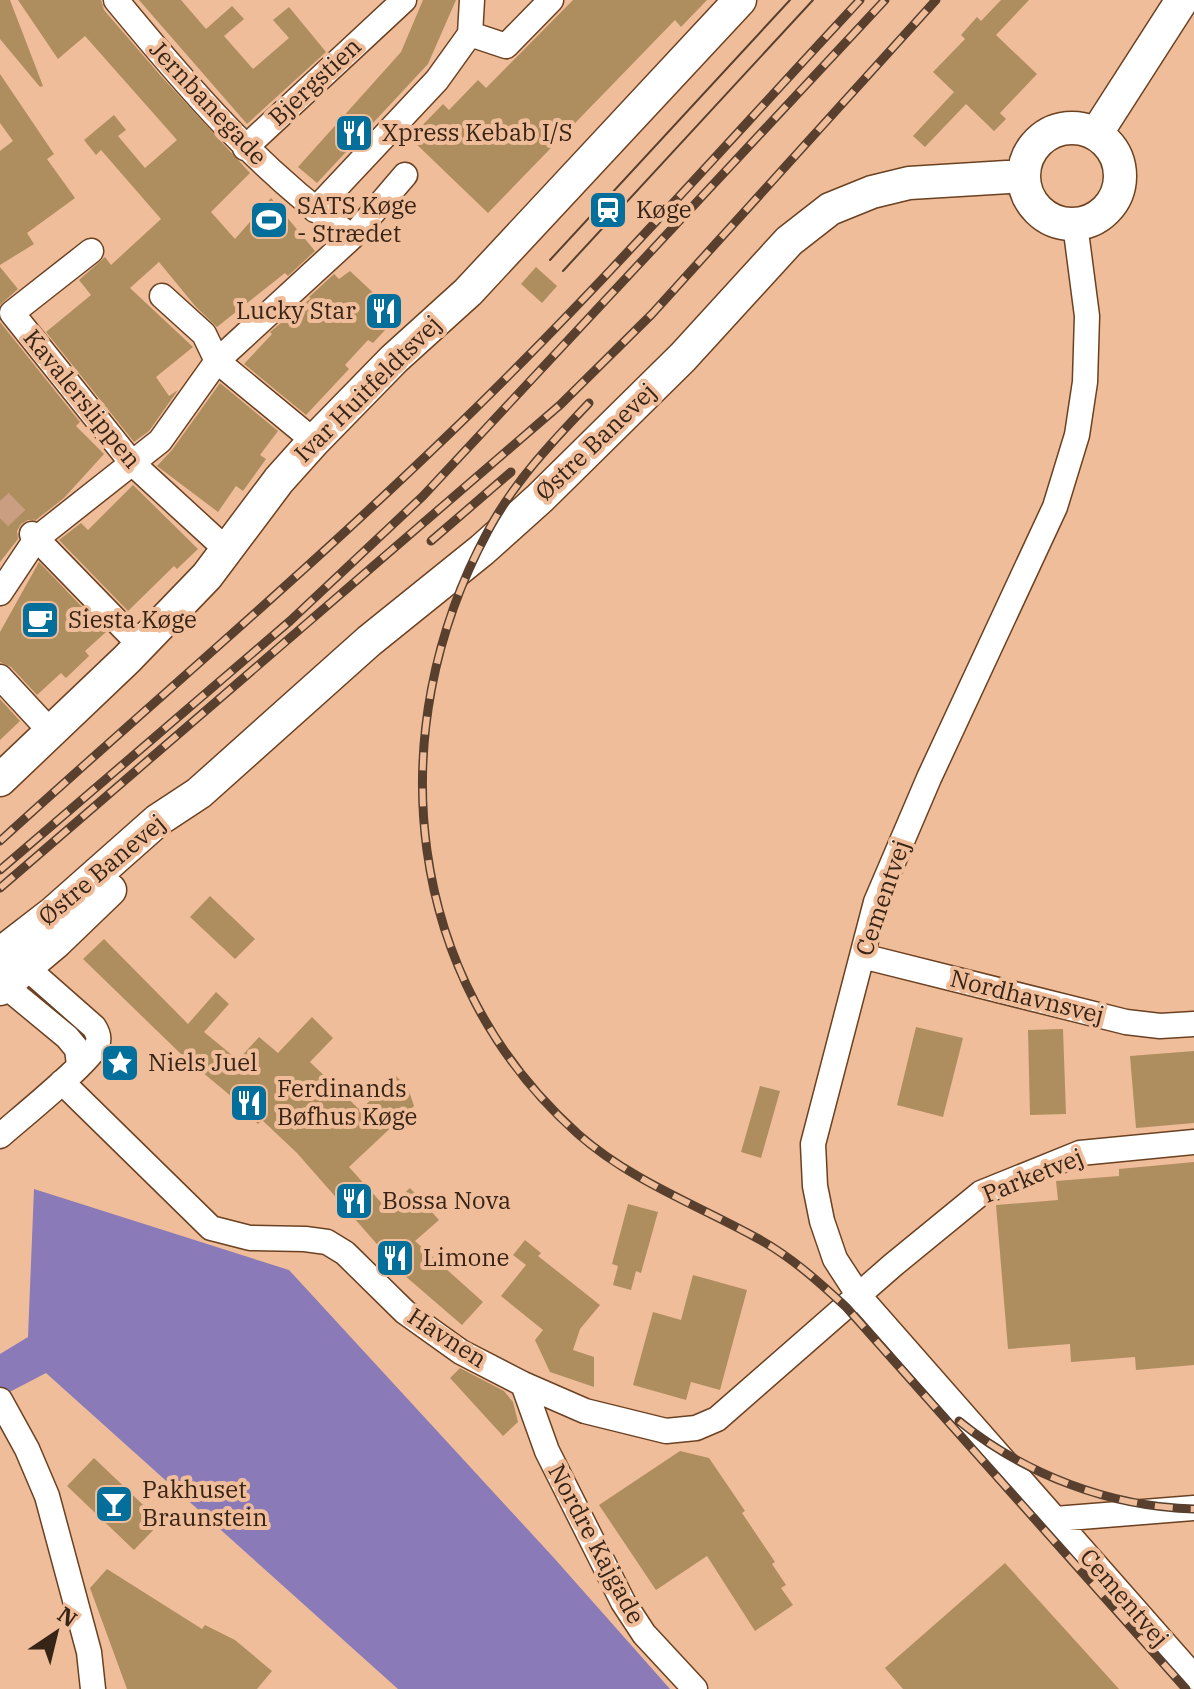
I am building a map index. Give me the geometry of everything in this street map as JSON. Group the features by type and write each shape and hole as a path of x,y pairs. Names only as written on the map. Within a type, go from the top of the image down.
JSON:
{"street":[{"name":"Jernbanegade","path":"116,0 185,84 245,148 310,206 352,237"},
{"name":"Bjergstien","path":"245,148 404,0"},
{"path":"310,206 371,151 437,80 470,34 472,0"},
{"path":"470,34 506,46 551,0"},
{"name":"Ivar Huitfeldtsvej","path":"0,780 140,645 228,551 279,480 314,441 403,350 468,292 740,0"},
{"path":"1096,134 1182,0"},
{"path":"1063,128 1080,128 1096,134 1108,143 1117,157 1119,188 1113,202 1090,220 1075,224 1044,214 1033,204 1024,176 1027,159 1035,145 1048,134 1063,128"},
{"path":"0,593 34,536 160,441 217,361 352,237 403,177 371,151"},
{"name":"Østre Banevej","path":"6,971 151,850 199,793 369,641 482,550 540,498 683,357 789,241 830,209 872,192 909,183 1024,176"},
{"name":"Cementvej","path":"1075,224 1087,316 1085,382 1077,435 1055,507 899,845 876,902 813,1144 815,1186 822,1221 835,1259 859,1296 1194,1677"},
{"name":"Kavalerslippen","path":"91,251 12,313 132,463 228,551"},
{"path":"162,296 204,334 217,361 314,441"},
{"path":"34,536 140,645"},
{"path":"0,677 51,732"},
{"name":"Nordhavnsvej","path":"862,956 1126,1022 1160,1026 1194,1024"},
{"path":"0,1136 96,1048 98,1034 87,1020 6,971"},
{"name":"Havnen","path":"70,1074 211,1228 250,1238 327,1242 345,1253 405,1312 461,1352 585,1411 666,1431 696,1428 717,1419 859,1296"},
{"name":"Parketvej","path":"859,1296 981,1193 1080,1153 1194,1142"},
{"name":"Nordre Kajgade","path":"523,1384 547,1451 623,1602 644,1634 695,1689"},
{"path":"4,1407 27,1449 47,1496 89,1652 93,1689"},
{"name":"Cementvej","path":"1055,1519 1194,1508"}],"shaded area":[{"path":"34,1189 289,1270 670,1689 398,1689 46,1373 0,1397 0,1354 28,1337"}],"building":[{"path":"0,0 10,0 43,86 40,87 0,39"},
{"path":"18,0 101,0 104,10 250,173 211,212 235,239 271,198 315,251 288,276 285,273 217,327 159,262 130,288 193,347 156,377 169,396 178,390 149,431 134,442 46,332 91,295 79,280 105,257 111,265 161,219 101,150 96,155 84,140 114,115 126,130 118,136 145,168 177,140 85,36 58,59"},
{"path":"139,0 181,0 206,29 232,6 244,19 224,36 253,69 289,38 273,20 289,7 326,52 247,124"},
{"path":"423,0 456,0 428,64 317,183 298,167 401,52"},
{"path":"573,0 707,0 681,27 675,20 488,213 410,138 443,104 449,110 478,80 486,88"},
{"path":"1001,0 1029,0 996,35 1037,74 1000,113 1006,119 994,131 966,104 925,147 913,136 954,92 933,72 965,39 961,35 977,17 981,21"},
{"path":"0,74 54,154 47,159 75,198 27,233 34,244 0,265 0,151 13,141 0,123"},
{"path":"0,267 18,289 0,305"},
{"path":"536,267 557,286 542,303 521,284"},
{"path":"350,271 398,316 373,343 368,340 345,365 349,369 306,415 244,364 272,334 270,332 334,274 339,279"},
{"path":"0,322 80,422 76,426 104,454 64,498 36,520 21,524 17,531 18,539 0,562"},
{"path":"220,383 278,431 260,455 266,459 243,491 236,486 218,512 157,466"},
{"path":"133,485 198,549 177,569 174,566 128,611 59,540 81,523 88,530"},
{"path":"39,562 106,632 85,651 89,656 66,678 61,673 37,695 11,667 0,662 0,632"},
{"path":"0,699 20,721 0,740"},
{"path":"210,896 255,939 235,959 190,917"},
{"path":"104,939 188,1024 216,992 229,1004 204,1032 238,1060 259,1037 278,1053 312,1017 333,1038 310,1062 360,1110 396,1076 408,1088 414,1106 349,1167 387,1209 410,1188 439,1220 415,1241 483,1302 462,1325 404,1275 297,1153 262,1120 258,1124 83,959"},
{"path":"916,1027 963,1038 943,1117 897,1105"},
{"path":"1063,1029 1066,1114 1030,1115 1028,1030"},
{"path":"1194,1051 1194,1123 1136,1128 1130,1056"},
{"path":"760,1086 780,1091 761,1158 741,1152"},
{"path":"1194,1162 1194,1365 1136,1370 1135,1357 1071,1362 1070,1344 1008,1349 996,1205 1058,1200 1056,1181 1119,1176 1119,1169"},
{"path":"628,1204 658,1212 641,1273 636,1271 631,1290 613,1285 618,1266 612,1264"},
{"path":"525,1240 541,1253 538,1256 600,1305 580,1329 573,1350 594,1357 594,1387 550,1372 535,1340 543,1330 501,1296 526,1265 513,1255"},
{"path":"693,1275 747,1290 720,1390 691,1382 686,1400 633,1385 653,1312 681,1320"},
{"path":"460,1368 504,1391 513,1402 518,1422 503,1436 450,1378"},
{"path":"680,1451 709,1458 745,1511 742,1513 775,1562 772,1564 786,1585 781,1588 793,1605 755,1631 707,1556 656,1590 599,1505"},
{"name":"Pakhuset Braunstein","path":"94,1458 161,1522 134,1550 67,1486"},
{"path":"1005,1563 1119,1689 903,1689 885,1668"},
{"path":"107,1569 202,1629 205,1625 235,1640 272,1671 257,1689 127,1689 90,1588"}],"tunnel":[{"path":"0,501 32,534"}],"tram line":[{"path":"550,260 790,0"},
{"path":"563,271 813,0"}],"railway":[{"path":"0,841 282,589 448,435 606,275 860,0"},
{"path":"0,870 290,621 423,496 885,0"},
{"path":"0,888 560,405 652,314 936,0"},
{"path":"589,403 522,479 488,531 453,608 432,688 423,769 427,850 444,928 475,1003 520,1072 578,1134 641,1178 780,1252 846,1307 1186,1689"},
{"path":"431,541 511,472"},
{"path":"959,1421 1011,1457 1069,1484 1131,1502 1194,1509"}],"place":[{"name":"Xpress Kebab I/S","path":"354,133"},
{"name":"Køge","path":"608,210"},
{"name":"SATS Køge - Strædet","path":"269,220"},
{"name":"Lucky Star","path":"384,311"},
{"name":"Siesta Køge","path":"40,620"},
{"name":"Niels Juel","path":"120,1063"},
{"name":"Ferdinands Bøfhus Køge","path":"249,1103"},
{"name":"Bossa Nova","path":"354,1201"},
{"name":"Limone","path":"395,1258"},
{"name":"Pakhuset Braunstein","path":"114,1504"}]}
